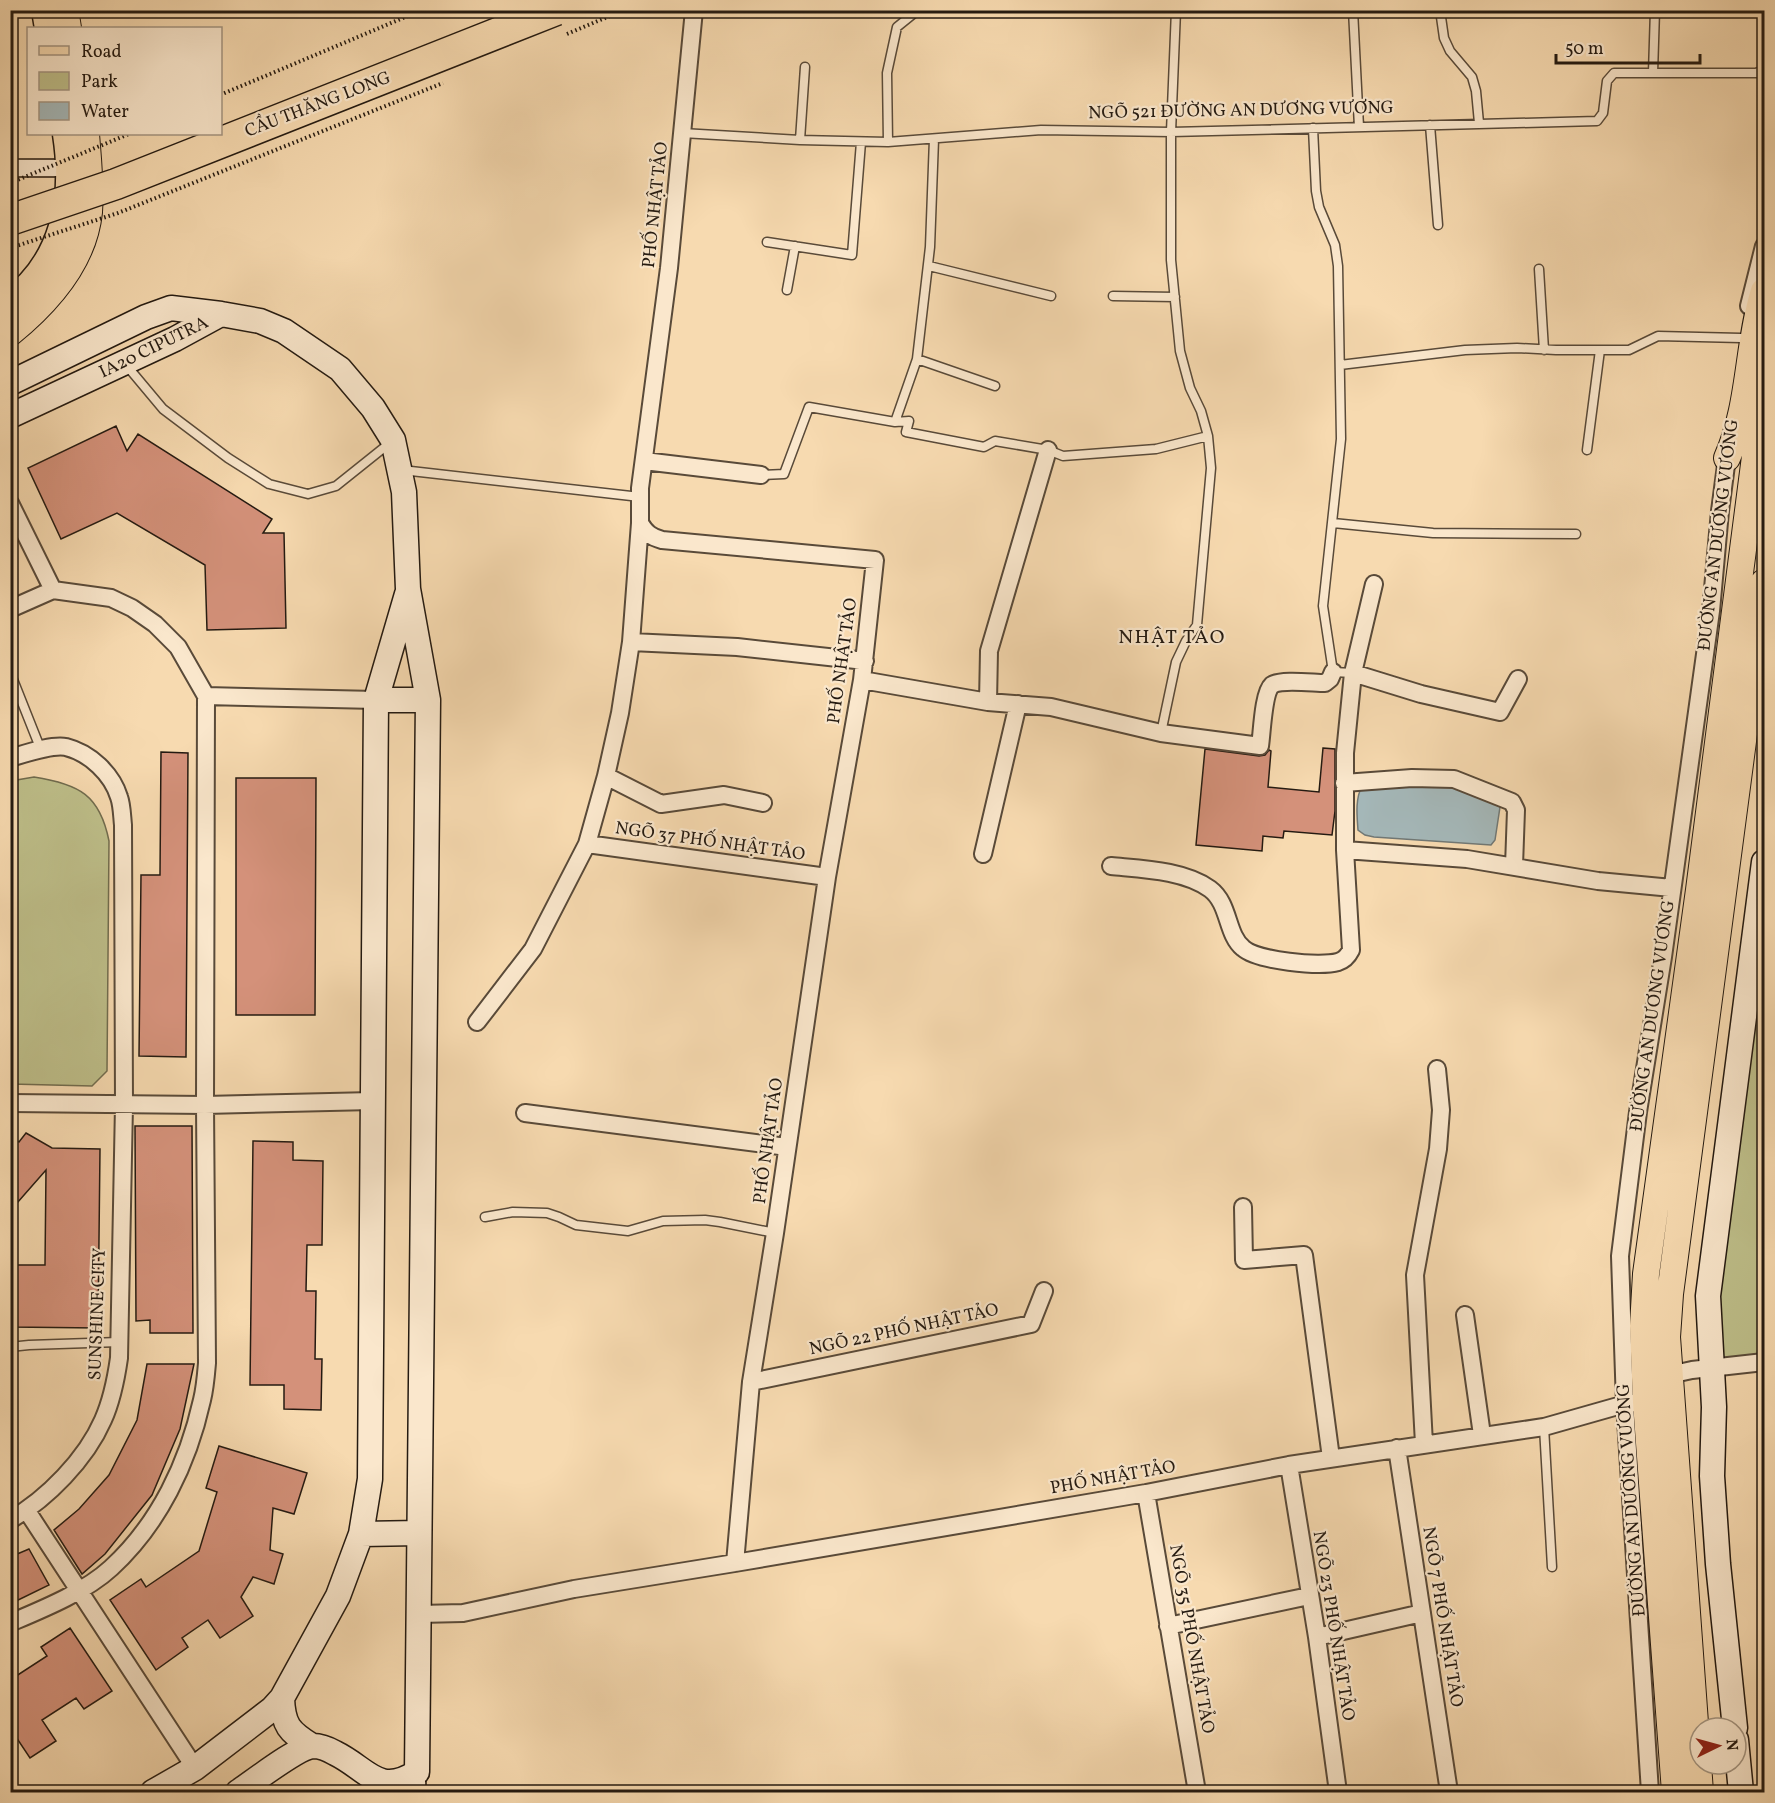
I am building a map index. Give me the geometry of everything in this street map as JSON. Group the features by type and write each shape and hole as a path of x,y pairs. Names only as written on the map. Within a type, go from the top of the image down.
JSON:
{"highway":[{"path":"47,10 50,27"},
{"name":"CẦU THĂNG LONG","path":"10,220 116,184 556,10"},
{"path":"10,304 21,297 44,272 58,246 67,219 72,168 68,135"}],"main road":[{"path":"65,10 68,27"},
{"path":"10,333 49,297 69,270 81,244 89,214 90,175 86,135"},
{"path":"1727,458 1740,423 1750,356 1764,291"},
{"name":"ĐƯỜNG AN DƯƠNG VƯƠNG","path":"1675,1792 1636,1403 1646,1274 1700,890 1764,387"},
{"path":"1700,1792 1667,1337 1670,1294 1764,582"}],"street":[{"name":"PHỐ NHẬT TẢO","path":"694,10 669,268 640,497 640,524 645,532 662,540 875,560 865,661 827,877 751,1382 735,1563 1146,1493 1289,1465 1544,1427 1636,1403"},
{"path":"10,168 72,168"},
{"name":"ĐƯỜNG AN DƯƠNG VƯƠNG","path":"1650,1792 1636,1403 1620,1256 1638,1112 1712,611 1720,511 1741,338 1764,246"},
{"name":"IA20 CIPUTRA","path":"10,383 146,317 171,308 221,314"},
{"path":"221,314 260,321 284,331 340,369 373,408 393,440 404,492 408,589 428,700 417,1782 406,1779 371,1785 345,1757 327,1749 312,1746 290,1731 283,1716 282,1698"},
{"name":"IA20 CIPUTRA","path":"10,416 175,339 221,314"},
{"path":"988,702 989,651 1048,450"},
{"path":"644,461 761,475"},
{"path":"10,503 53,590"},
{"path":"477,1022 533,949 587,844 606,776 620,713 631,642 640,524"},
{"path":"1111,866 1182,876 1210,889 1221,900 1235,937 1243,949 1260,957 1287,962 1316,963 1337,962 1346,958 1351,950 1345,850 1345,753 1353,673 1374,584"},
{"path":"153,1792 195,1768 272,1709 282,1698 338,1596 361,1534 370,1479 376,700 408,589"},
{"path":"10,609 53,590 111,598 140,613 155,624 178,647 206,696 207,1364 203,1399 187,1450 169,1493 145,1530 111,1568 79,1590 10,1623"},
{"path":"631,642 737,647 865,661"},
{"path":"862,680 988,702 1051,707 1161,733 1260,746 1267,693 1272,686 1280,682 1325,683 1333,672"},
{"path":"1353,673 1421,694 1500,712 1518,679"},
{"path":"206,696 428,700"},
{"path":"983,855 1018,704"},
{"name":"SUNSHINE CITY","path":"10,758 40,750 65,747 92,759 107,774 120,797 123,825 124,1105 119,1358 114,1389 103,1421 84,1452 55,1487 27,1511 10,1520"},
{"path":"606,776 661,804 724,795 763,803"},
{"path":"1344,783 1412,778 1454,779 1512,802 1516,810 1514,867"},
{"name":"NGÕ 37 PHỐ NHẬT TẢO","path":"587,844 827,877"},
{"path":"1345,850 1467,859 1598,881 1672,888"},
{"path":"1734,1716 1718,1564 1712,1476 1714,1407 1708,1296 1764,862"},
{"path":"1424,1444 1415,1275 1438,1149 1441,1110 1437,1069"},
{"path":"10,1103 205,1105 373,1101"},
{"path":"525,1113 787,1148"},
{"path":"1243,1207 1244,1260 1304,1255 1331,1458"},
{"name":"NGÕ 22 PHỐ NHẬT TẢO","path":"751,1382 1031,1324 1044,1291"},
{"path":"1465,1315 1482,1435"},
{"path":"1669,1375 1764,1362"},
{"name":"NGÕ 7 PHỐ NHẬT TẢO","path":"1397,1448 1449,1792"},
{"name":"NGÕ 23 PHỐ NHẬT TẢO","path":"1289,1465 1317,1637 1338,1792"},
{"name":"NGÕ 35 PHỐ NHẬT TẢO","path":"1146,1493 1197,1792"},
{"path":"27,1511 195,1768"},
{"path":"361,1534 419,1533"},
{"path":"419,1614 463,1613 574,1589 735,1563"},
{"path":"1168,1626 1310,1596"},
{"path":"1317,1637 1422,1613"},
{"path":"238,1792 298,1752 312,1746"},
{"path":"1739,1776 1741,1792"}],"lane":[{"path":"888,142 887,73 897,27 918,10"},
{"path":"936,10 1029,10"},
{"path":"1161,733 1176,662 1197,625 1211,468 1208,436 1201,411 1190,388 1180,351 1171,260 1171,132 1176,10"},
{"path":"1353,10 1359,127"},
{"path":"1440,10 1444,38 1450,51 1472,77 1476,91 1479,123"},
{"path":"1653,73 1655,10"},
{"path":"800,140 805,67"},
{"name":"NGÕ 521 ĐƯỜNG AN DƯƠNG VƯƠNG","path":"682,133 800,140 888,142 1041,130 1171,132 1598,121 1603,113 1607,81 1614,74 1756,73 1764,70"},
{"path":"1430,125 1438,225"},
{"path":"1313,128 1316,191 1319,207 1335,245 1338,266 1341,439 1323,606 1333,672 1353,673"},
{"path":"895,422 917,359 929,266 934,139"},
{"path":"767,242 852,255 861,142"},
{"path":"787,290 795,246"},
{"path":"929,266 1051,296"},
{"path":"1539,269 1544,350"},
{"path":"1113,296 1175,297"},
{"path":"1340,364 1465,350 1517,348 1629,350 1658,336 1741,338"},
{"path":"1587,450 1600,350"},
{"path":"917,359 995,386"},
{"path":"124,363 163,409 228,458 269,484 308,494 336,486 393,440"},
{"path":"761,475 784,474 809,407 895,422 909,421 906,432 984,447 995,441 1048,450 1063,456 1156,449 1208,436"},
{"path":"400,470 640,497"},
{"path":"1333,523 1433,533 1575,534"},
{"path":"10,672 40,750"},
{"path":"485,1217 513,1212 547,1213 559,1216 576,1225 628,1231 663,1221 705,1221 775,1233"},
{"path":"10,1347 119,1342"},
{"path":"1544,1427 1552,1566"}],"path":[{"path":"222,94 422,10"},
{"path":"10,183 127,135"}],"green space":[{"path":"34,777 63,783 85,794 100,813 109,841 107,1071 92,1086 11,1084 11,781"},
{"path":"1764,866 1764,1362 1712,1368"}],"water":[{"path":"1415,785 1471,791 1500,807 1495,840 1491,845 1365,835 1358,830 1357,819 1357,802 1362,786"}],"building":[{"path":"116,426 127,451 138,434 272,519 263,533 284,533 286,628 207,630 205,565 117,513 61,539 28,468"},
{"path":"1323,748 1335,749 1335,811 1332,835 1284,831 1283,838 1263,836 1262,851 1196,845 1205,749 1259,756 1265,755 1269,750 1271,751 1268,787 1319,792"},
{"path":"161,752 188,753 186,1057 139,1056 141,875 160,875"},
{"path":"236,778 316,778 315,1015 236,1015"},
{"path":"135,1126 192,1126 193,1333 150,1333 150,1320 136,1321"},
{"path":"26,1133 52,1148 100,1149 98,1328 10,1327 10,1265 45,1265 46,1170 10,1211 10,1135 19,1142"},
{"path":"253,1141 293,1142 293,1160 323,1161 322,1245 307,1245 306,1291 316,1291 315,1359 322,1359 321,1410 284,1409 284,1385 250,1385"},
{"path":"147,1364 194,1364 180,1429 152,1495 105,1554 82,1574 54,1530 79,1509 109,1475 137,1420"},
{"path":"219,1446 307,1473 294,1514 273,1508 270,1550 283,1554 274,1584 253,1577 241,1597 253,1616 220,1638 208,1620 182,1638 188,1647 156,1670 110,1600 141,1579 146,1587 199,1551 217,1492 206,1488"},
{"path":"29,1549 49,1585 10,1604 10,1557"},
{"path":"70,1628 112,1691 84,1709 76,1698 42,1720 56,1741 30,1758 10,1728 10,1680 47,1656 41,1647"}],"district":[{"name":"NHẬT TẢO","path":"1172,638"}]}
